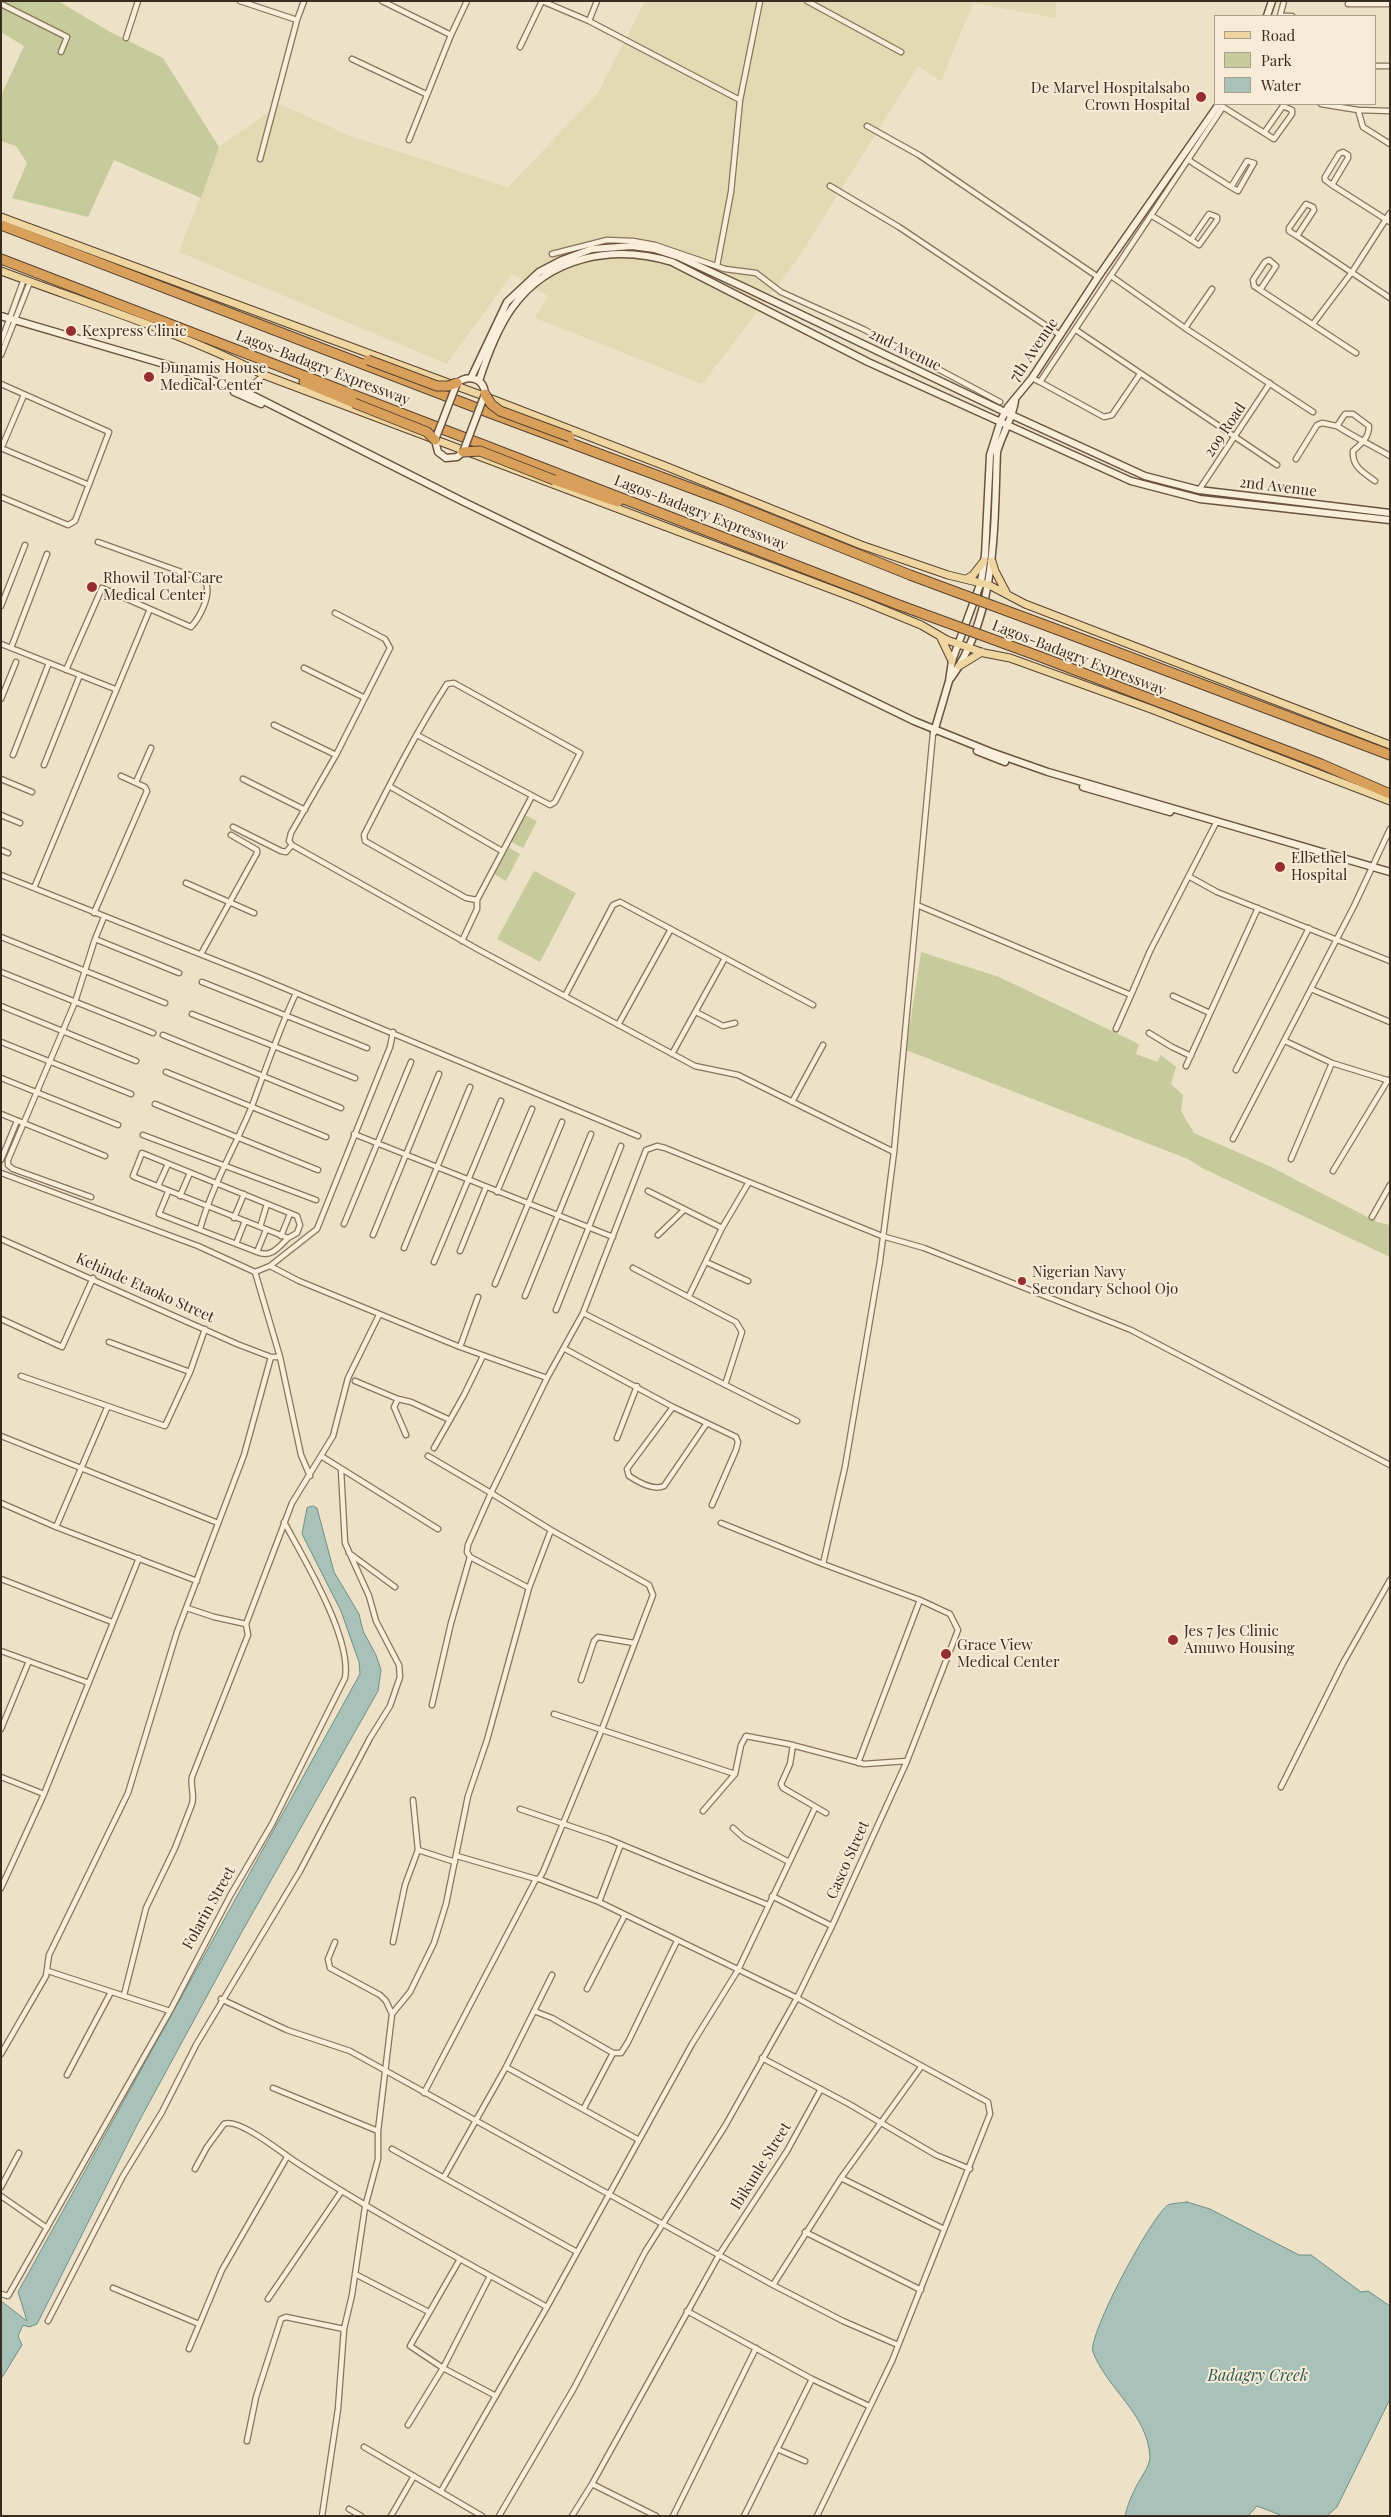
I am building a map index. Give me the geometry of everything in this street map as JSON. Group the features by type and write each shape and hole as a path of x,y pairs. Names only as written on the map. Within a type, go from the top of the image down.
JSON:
{"highway":[{"name":"Lagos-Badagry Expressway","path":"1,225 183,296 723,500 910,575 1390,755"},
{"name":"Lagos-Badagry Expressway","path":"1,259 899,605 1321,764 1390,794"},
{"path":"183,296 437,386 448,386 457,383"},
{"path":"182,329 427,432 435,440"},
{"path":"485,394 500,411 667,475 723,500"},
{"path":"464,452 480,451 554,480 702,528"}],"main road":[{"path":"1267,15 1272,1"},
{"name":"7th Avenue","path":"949,681 952,661 981,582 984,561 990,455 1001,420 1005,412 1032,378 1098,277 1220,105"},
{"name":"Lagos-Badagry Expressway","path":"1,217 497,401 861,545 948,575 968,578 989,585 1006,592 1026,604 1390,745"},
{"name":"2nd Avenue","path":"471,378 507,302 539,272 592,250 632,246 665,252 748,289 1127,469 1170,484 1200,490 1390,512"},
{"name":"2nd Avenue","path":"479,381 502,322 512,307 535,284 562,263 623,252 640,254 672,262 868,362 1001,420 1112,473 1162,491 1200,499 1390,520"},
{"name":"Lagos-Badagry Expressway","path":"1,271 93,303 218,352 264,375 860,600 921,625 941,638 968,648 1010,658 1141,705 1390,801"},
{"path":"1,316 12,321 171,366 247,395 722,629 934,731 1048,772 1390,874"},
{"path":"1,320 12,321"},
{"path":"471,378 479,381 483,386 485,394 464,452 457,457 446,458 438,452 435,440 457,383 471,378"},
{"path":"934,731 949,681 968,648 989,585 998,452 1001,436 1012,415 1015,401"},
{"path":"968,578 973,575 984,561"},
{"path":"992,561 1006,592"},
{"path":"941,638 952,661"},
{"path":"959,666 982,652"}],"street":[{"path":"126,38 138,1"},
{"path":"240,1 297,20"},
{"path":"260,159 297,20 304,1"},
{"path":"382,1 451,34"},
{"path":"409,140 451,34 467,1"},
{"path":"520,47 542,1 588,21 740,100"},
{"path":"588,21 597,1"},
{"path":"717,266 731,192 740,100 760,1"},
{"path":"807,1 901,52"},
{"path":"1280,15 1284,1"},
{"path":"1,4 67,37 61,52"},
{"path":"1348,4 1390,4"},
{"path":"352,59 426,94"},
{"path":"1376,66 1390,66"},
{"path":"1040,382 1189,160 1220,105 1264,134 1274,139 1292,114 1292,110 1283,106 1264,134"},
{"path":"1327,105 1358,110 1390,111"},
{"path":"1358,110 1363,127 1390,144"},
{"path":"867,126 919,155 1098,277"},
{"path":"1332,185 1348,158 1348,155 1343,152 1325,177 1325,180 1332,185 1388,220"},
{"path":"1189,160 1230,187 1240,190 1254,164 1248,161 1230,187"},
{"path":"830,186 899,227 1060,334"},
{"path":"1297,236 1314,210 1308,204 1289,228 1289,231 1390,298"},
{"path":"1313,324 1352,272 1388,220 1390,213"},
{"path":"1152,216 1191,240 1200,244 1217,216 1209,214 1191,240"},
{"path":"552,254 607,240 633,241 656,244 717,266 756,273 781,292 863,329 1000,402"},
{"path":"1260,290 1276,266 1270,260 1265,262 1253,280 1254,286 1260,290 1313,324 1356,353"},
{"path":"1112,276 1184,328 1313,412"},
{"path":"1,355 27,280"},
{"path":"1184,328 1212,289"},
{"path":"1,342 12,321"},
{"path":"1076,330 1277,465"},
{"path":"1032,378 1104,417 1109,417 1140,374"},
{"path":"247,395 251,386 264,375"},
{"name":"209 Road","path":"1200,490 1270,383"},
{"path":"1,384 110,432 75,521 68,525 1,497"},
{"path":"24,395 1,449 88,485"},
{"path":"1337,426 1345,414 1353,414 1369,426 1368,435 1353,451 1353,461 1356,467 1375,481"},
{"path":"1296,459 1317,425 1322,423 1337,426 1390,456"},
{"path":"66,670 102,588 191,628 199,616 208,588 202,579 98,542"},
{"path":"1,606 25,545"},
{"path":"11,648 47,554"},
{"path":"34,888 115,689 150,609"},
{"path":"335,613 385,639 390,648 336,755 289,838 292,845 672,1054 703,1069 738,1075 894,1152"},
{"path":"1,644 115,689"},
{"path":"2,695 16,662"},
{"path":"13,755 50,663"},
{"path":"304,668 365,698"},
{"path":"44,765 80,675"},
{"path":"417,734 550,805 555,802 580,753 454,683 447,684 417,734 364,835 365,841 466,898 477,900"},
{"path":"274,725 336,755"},
{"path":"823,1564 850,1439 880,1261 894,1152 934,731"},
{"path":"136,782 151,748"},
{"path":"94,913 147,791 136,782 121,776"},
{"path":"1,779 32,792"},
{"path":"242,779 305,810"},
{"path":"389,786 502,851"},
{"path":"462,940 477,909 477,900 532,796"},
{"path":"1,815 20,822"},
{"path":"1116,1030 1150,951 1216,823"},
{"path":"233,827 281,852 286,852 292,845"},
{"path":"1234,1139 1336,941 1390,829"},
{"path":"201,954 229,900 257,853 257,850 231,835"},
{"path":"1,850 8,853"},
{"path":"1,875 393,1032 638,1136"},
{"path":"1190,876 1217,892 1390,961"},
{"path":"186,883 254,912"},
{"path":"565,996 616,902 620,902 813,1005"},
{"path":"917,906 1131,995"},
{"path":"1186,1066 1258,908"},
{"path":"91,1198 13,1169 8,1166 8,1160 48,1061 75,1002 104,917"},
{"path":"1236,1070 1308,928"},
{"path":"618,1024 671,929"},
{"path":"1,937 165,1002"},
{"path":"95,939 179,973"},
{"path":"672,1054 726,958"},
{"path":"1,972 153,1033"},
{"path":"202,982 366,1048"},
{"path":"1311,989 1390,1022"},
{"path":"200,1229 206,1207 252,1106 273,1046 296,993"},
{"path":"1173,996 1210,1013"},
{"path":"1,1006 136,1061"},
{"path":"696,1012 723,1026 735,1022"},
{"path":"192,1014 354,1078"},
{"path":"1,1173 198,1246 256,1272 270,1266 317,1229 390,1047 393,1032"},
{"path":"1149,1033 1191,1056"},
{"path":"163,1035 341,1108"},
{"path":"1284,1041 1332,1063 1389,1081 1333,1171"},
{"path":"1,1042 131,1094"},
{"path":"792,1102 823,1045"},
{"path":"344,1224 375,1143 411,1062"},
{"path":"1291,1159 1332,1063"},
{"path":"166,1072 326,1137"},
{"path":"373,1235 439,1074"},
{"path":"1,1078 118,1125"},
{"path":"404,1248 470,1087"},
{"path":"434,1262 466,1179 501,1101"},
{"path":"155,1104 318,1170"},
{"path":"497,1192 532,1109"},
{"path":"1,1114 105,1156"},
{"path":"1,1160 17,1120"},
{"path":"495,1284 562,1122"},
{"path":"354,1134 613,1237"},
{"path":"525,1296 591,1134"},
{"path":"143,1135 316,1200"},
{"path":"556,1310 621,1146"},
{"path":"528,1588 470,1557 466,1549 547,1378 565,1349 583,1313 643,1155 651,1147 666,1148 882,1236 924,1248 1131,1330 1390,1465"},
{"path":"168,1192 159,1214 264,1255 272,1253 288,1238 297,1233 300,1225 297,1216 142,1154 133,1176 168,1192 288,1238"},
{"path":"158,1186 168,1164"},
{"path":"180,1196 190,1173"},
{"path":"689,1296 722,1228 749,1182"},
{"path":"1372,1217 1390,1186"},
{"path":"460,1251 486,1187"},
{"path":"648,1191 722,1228"},
{"path":"234,1218 244,1194"},
{"path":"260,1227 267,1204"},
{"path":"658,1235 684,1210"},
{"path":"281,1236 290,1214"},
{"path":"236,1244 245,1221"},
{"path":"257,1252 266,1230"},
{"name":"Kehinde Etaoko Street","path":"1,1239 271,1357 280,1357"},
{"path":"706,1262 748,1281"},
{"path":"270,1266 299,1281 380,1315 483,1356 547,1378"},
{"path":"633,1268 736,1322 742,1332 725,1385"},
{"path":"256,1272 280,1357 301,1455 310,1476"},
{"path":"1,1318 62,1347 93,1278"},
{"path":"460,1347 478,1297"},
{"path":"583,1313 797,1420"},
{"path":"124,1995 146,1908 192,1804 192,1777 248,1635 246,1624 284,1522 292,1504 310,1476 336,1426 348,1378 380,1315"},
{"path":"21,1376 107,1408 165,1426 190,1372 205,1329"},
{"path":"109,1342 190,1372"},
{"path":"565,1349 673,1407 736,1437 738,1442 712,1505"},
{"path":"434,1448 483,1356"},
{"path":"1,2054 48,1971 46,1964 49,1955 128,1793 187,1608 244,1455 271,1357"},
{"path":"355,1381 398,1399 411,1402 450,1420"},
{"path":"617,1438 637,1386"},
{"path":"398,1399 394,1406 395,1412 406,1435"},
{"path":"673,1407 627,1469 629,1476 635,1480 656,1487 664,1486 708,1423"},
{"path":"56,1526 107,1408"},
{"path":"1,1436 218,1523"},
{"path":"321,1456 438,1528"},
{"path":"424,2093 538,1879 602,1729 653,1596 649,1584 551,1530 428,1456"},
{"path":"48,2320 123,2176 162,2112 221,1999 270,1924 300,1871 370,1738 386,1715 397,1687 400,1671 398,1659 378,1625 369,1596 348,1552 343,1529 341,1470"},
{"path":"1,1502 56,1526 197,1581"},
{"name":"Folarin Street","path":"1,2294 8,2296 170,2010 230,1896 272,1824 345,1678 345,1658 325,1598 284,1522"},
{"name":"Casco Street","path":"498,2516 574,2388 637,2267 725,2126 797,1998 832,1926 907,1760 958,1630 950,1614 920,1600 721,1523"},
{"path":"392,2014 410,1992 434,1943 446,1904 468,1796 487,1740 528,1588 551,1530"},
{"path":"348,1552 395,1587"},
{"path":"432,1705 450,1623 470,1557"},
{"path":"1,1888 44,1794 139,1558"},
{"path":"1,1578 112,1622"},
{"path":"1281,1786 1343,1663 1390,1580"},
{"path":"858,1763 920,1600"},
{"path":"187,1608 214,1618 246,1624"},
{"path":"581,1680 594,1641 598,1637 634,1642"},
{"path":"1,1651 89,1683"},
{"path":"1,1729 29,1661"},
{"path":"554,1714 735,1774"},
{"path":"703,1811 735,1774 741,1745 746,1736 793,1745 858,1763 907,1760"},
{"path":"793,1745 790,1764 781,1784 782,1788 826,1813"},
{"path":"1,1777 44,1794"},
{"path":"392,1942 405,1885 418,1850 413,1800"},
{"path":"441,2491 578,2252 692,2044 738,1970 815,1808"},
{"path":"520,1809 621,1844 768,1905"},
{"path":"733,1828 744,1838 789,1862"},
{"path":"599,1902 621,1844"},
{"path":"418,1850 455,1862"},
{"path":"457,1856 538,1879 599,1902 797,1998 988,2102 990,2114 921,2290 898,2345 817,2516"},
{"path":"772,1896 832,1926"},
{"path":"587,1989 625,1915"},
{"path":"534,2011 552,2018 613,2053 621,2053 677,1941"},
{"path":"322,2516 338,2409 344,2329 365,2207 378,2159 378,2131 392,2014 386,2001 380,1996 330,1968 328,1959 335,1942"},
{"path":"48,1971 170,2010"},
{"path":"444,2177 506,2067 552,1975"},
{"path":"66,2075 111,1992"},
{"path":"221,1999 287,2030 338,2045 773,2285 843,2321 898,2345"},
{"path":"584,2108 613,2053"},
{"path":"762,2058 882,2122 936,2155 970,2168"},
{"path":"506,2067 584,2108 639,2140"},
{"path":"773,2285 841,2178 921,2067"},
{"path":"273,2088 378,2131"},
{"name":"Ibikunle Street","path":"572,2516 592,2484 719,2256 787,2151 821,2089"},
{"path":"195,2169 207,2146 226,2122 243,2128 365,2207 547,2307"},
{"path":"392,2149 578,2252"},
{"path":"1,2187 19,2153"},
{"path":"189,2348 222,2270 287,2157"},
{"path":"841,2178 944,2229"},
{"path":"268,2299 341,2192"},
{"path":"1,2196 47,2228"},
{"path":"805,2232 921,2290"},
{"path":"460,2259 410,2346 412,2350 442,2368 496,2396"},
{"path":"354,2274 429,2312"},
{"path":"408,2425 442,2368 490,2276"},
{"path":"113,2288 199,2324"},
{"path":"687,2311 812,2379 869,2406"},
{"path":"247,2441 256,2398 281,2319 286,2317 344,2329"},
{"path":"672,2516 756,2348"},
{"path":"744,2516 812,2379"},
{"path":"364,2447 482,2516"},
{"path":"777,2449 805,2461"},
{"path":"391,2516 414,2476"},
{"path":"592,2484 656,2516"},
{"path":"350,2509 360,2516"}],"shaded area":[{"path":"645,1 1056,1 1056,18 973,3 941,81 918,66 797,260 702,384 535,318 548,296 512,274 447,364 179,252 219,147 280,104 350,136 508,187 598,93"}],"green space":[{"path":"1,1 58,1 112,33 163,58 219,147 201,198 114,160 88,217 12,198 27,163 16,146 1,141 1,96 24,46 1,32"},
{"path":"525,815 537,821 523,848 511,842"},
{"path":"508,847 520,854 506,881 494,874"},
{"path":"534,871 576,893 540,962 497,939"},
{"path":"921,952 999,977 1139,1044 1136,1054 1157,1062 1161,1055 1176,1067 1171,1084 1183,1095 1181,1111 1194,1133 1271,1167 1377,1222 1390,1225 1390,1257 1202,1168 1188,1159 906,1050"}],"water":[{"path":"313,1506 317,1508 334,1572 359,1614 363,1631 376,1655 381,1670 378,1691 239,1937 137,2125 37,2324 29,2327 23,2325 18,2336 22,2345 1,2379 1,2301 27,2321 18,2292 360,1674 359,1662 341,1611 302,1534 307,1508"},
{"name":"Badagry Creek","path":"1187,2202 1210,2209 1299,2255 1311,2255 1361,2292 1368,2291 1390,2306 1390,2399 1337,2507 1327,2516 1283,2516 1257,2506 1248,2516 1125,2516 1131,2497 1149,2461 1148,2442 1135,2415 1099,2365 1093,2352 1094,2342 1100,2324 1122,2276 1149,2230 1168,2205"}],"place":[{"name":"De Marvel Hospitalsabo Crown Hospital","path":"1201,97"},
{"name":"Kexpress Clinic","path":"71,331"},
{"name":"Dunamis House Medical Center","path":"149,377"},
{"name":"Rhowil Total Care Medical Center","path":"92,587"},
{"name":"Elbethel Hospital","path":"1280,867"},
{"name":"Nigerian Navy Secondary School Ojo","path":"1022,1281"},
{"name":"Jes 7 Jes Clinic Amuwo Housing","path":"1173,1640"},
{"name":"Grace View Medical Center","path":"946,1654"}]}
